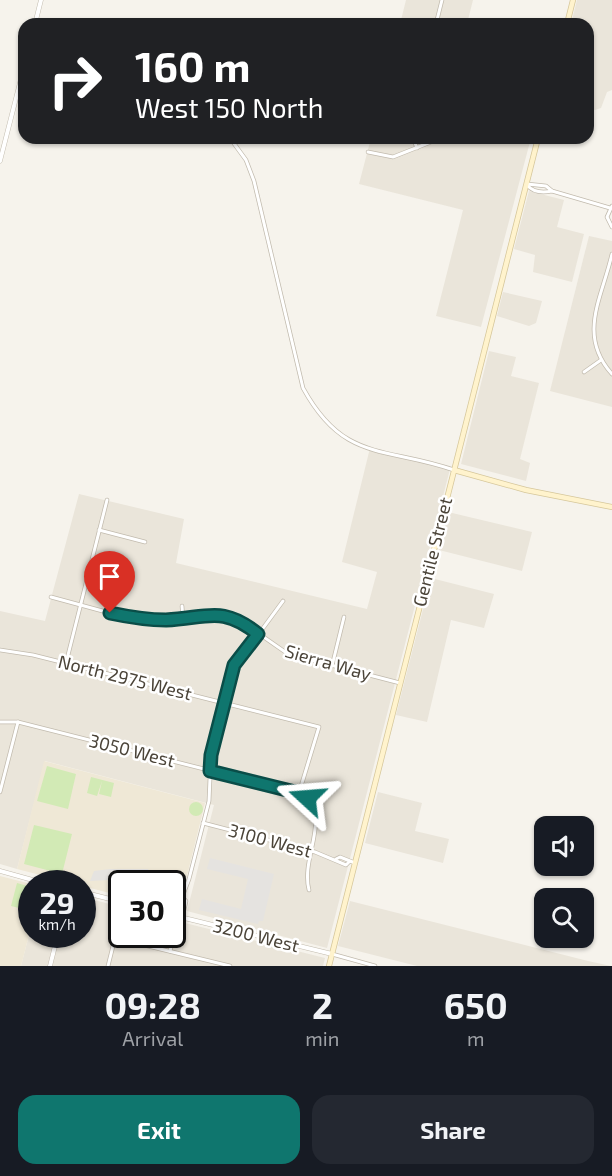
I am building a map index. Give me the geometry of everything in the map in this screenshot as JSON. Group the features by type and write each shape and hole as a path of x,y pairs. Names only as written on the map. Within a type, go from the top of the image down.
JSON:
{"main road":[{"path":"568,18 573,0"},
{"name":"Gentile Street","path":"329,966 352,862 400,683 536,144"},
{"path":"454,471 526,490 612,507"}],"street":[{"path":"36,18 41,0"},
{"path":"438,18 442,0"},
{"path":"0,161 18,90"},
{"path":"234,144 246,160 254,181 303,388 317,414 337,434 353,443 454,471"},
{"path":"415,144 417,148"},
{"path":"368,152 393,157 427,144"},
{"path":"526,184 546,186 552,191"},
{"path":"526,184 531,189 552,191 611,207 607,217 612,227"},
{"path":"612,254 592,330 601,360 612,374"},
{"path":"584,372 601,360"},
{"path":"66,663 106,500"},
{"path":"99,530 145,542"},
{"name":"Sierra Way","path":"51,597 130,617 183,619 212,615 228,616 245,624 288,654 400,683"},
{"path":"186,887 209,801 210,771 234,665 283,601"},
{"path":"182,606 183,619"},
{"path":"332,666 344,617"},
{"name":"North 2975 West","path":"0,650 12,650 66,663 319,727 299,793"},
{"name":"3050 West","path":"0,722 18,722 299,793"},
{"path":"0,792 18,722"},
{"path":"299,793 310,802 317,817 306,874 309,890"},
{"name":"3100 West","path":"204,823 310,851 336,859 346,865 352,862"},
{"path":"0,871 18,876"},
{"name":"3200 West","path":"186,916 375,966"},
{"path":"108,966 115,938 230,966"},
{"path":"50,966 54,948"}],"shaded area":[{"path":"406,0 473,0 468,18 402,18"},
{"path":"577,0 612,0 612,90 607,92 601,108 595,110 594,18 572,18"},
{"path":"369,144 529,144 481,327 436,316 463,210 359,184"},
{"path":"529,191 564,200 557,227 584,234 572,282 533,272 535,255 514,249"},
{"path":"589,236 612,241 612,407 550,391"},
{"path":"503,292 542,301 536,323 529,326 497,316"},
{"path":"489,351 516,357 511,376 539,383 520,459 530,463 526,481 461,464"},
{"path":"370,448 450,469 327,948 187,911 214,805 45,761 17,869 0,864 0,611 45,621 79,494 184,519 176,563 367,609 377,572 342,562"},
{"path":"448,512 532,532 522,571 439,550"},
{"path":"431,578 494,594 484,628 451,620 427,722 396,715"},
{"path":"44,761 205,803 186,878 186,870 108,870 108,893 96,890 96,870 17,869"},
{"path":"378,792 422,803 415,831 449,839 443,863 365,843"},
{"path":"210,858 274,874 263,921 259,921 258,924 199,910 202,899 241,909 248,879 207,869"},
{"path":"110,869 149,870 108,870 108,880 96,881 96,871"},
{"path":"0,876 18,881 18,948 26,948 21,966 0,966"},
{"path":"96,900 108,904 108,948 186,948 186,923 325,958 323,966 21,966 26,948 96,948"},
{"path":"350,901 611,966 417,966 338,946"}],"green space":[{"path":"47,766 76,774 68,809 37,801"},
{"path":"91,777 114,783 111,797 99,794 102,781 97,796 87,793"},
{"path":"196,802 201,804 203,809 201,814 196,816 191,814 189,809 191,804"},
{"path":"34,825 72,834 63,870 47,870 24,864"},
{"path":"17,883 18,908 11,906"}],"route":[{"path":"110,613 163,620 212,615 228,616 236,618 258,634 234,665 211,755 210,771 299,793 307,798"}]}
